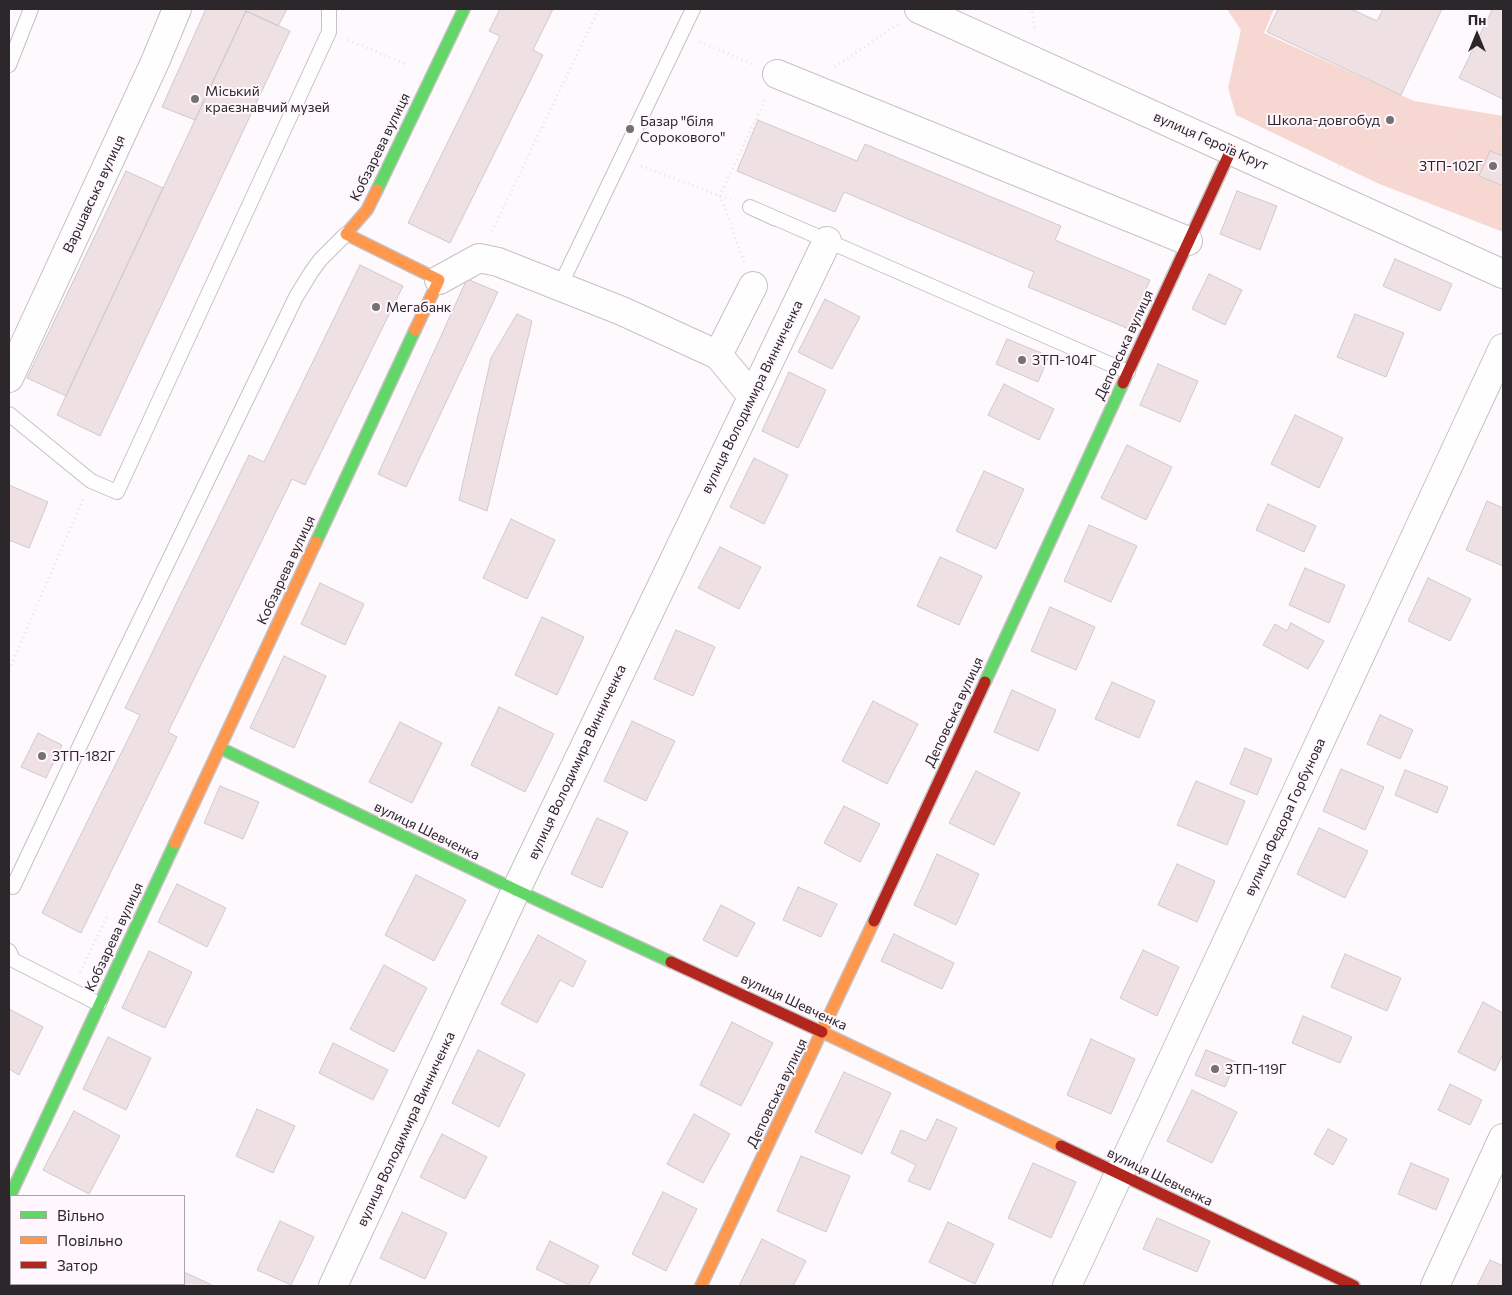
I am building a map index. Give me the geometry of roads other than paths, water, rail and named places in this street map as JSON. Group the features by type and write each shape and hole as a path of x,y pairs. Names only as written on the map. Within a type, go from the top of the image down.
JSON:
{"street":[{"name":"Варшавська вулиця","path":"9,378 156,62 178,9"},
{"name":"Кобзарева вулиця","path":"346,234 368,210 464,9"},
{"name":"вулиця Героїв Крут","path":"919,9 1503,274"},
{"path":"777,74 1188,241"},
{"name":"Деповська вулиця","path":"701,1286 823,1032 1231,150"},
{"path":"346,234 439,280 479,258 498,262 560,286 622,311 718,355 752,396"},
{"name":"вулиця Володимира Винниченка","path":"333,1286 516,890 827,241"},
{"name":"Кобзарева вулиця","path":"10,1195 439,280"},
{"path":"718,355 752,286"},
{"name":"вулиця Федора Горбунова","path":"1067,1286 1503,348"},
{"name":"вулиця Шевченка","path":"220,748 516,890 823,1032 1354,1286"},
{"path":"1435,1286 1503,1138"}],"lane":[{"path":"9,65 31,9"},
{"path":"9,414 91,482 117,492 329,32 329,9"},
{"path":"560,286 693,9"},
{"path":"776,219 754,209 1128,372"},
{"path":"11,892 114,673 296,297 320,260 346,234"},
{"path":"9,872 11,892"},
{"path":"10,957 99,1004"}],"place":[{"name":"Міський краєзнавчий музей","path":"195,99"},
{"name":"Школа-довгобуд","path":"1390,120"},
{"name":"Базар \"біля Сорокового\"","path":"630,129"},
{"name":"ЗТП-102Г","path":"1493,166"},
{"name":"Мегабанк","path":"376,307"},
{"name":"ЗТП-104Г","path":"1022,360"},
{"name":"ЗТП-182Г","path":"42,756"},
{"name":"ЗТП-119Г","path":"1215,1069"}]}
